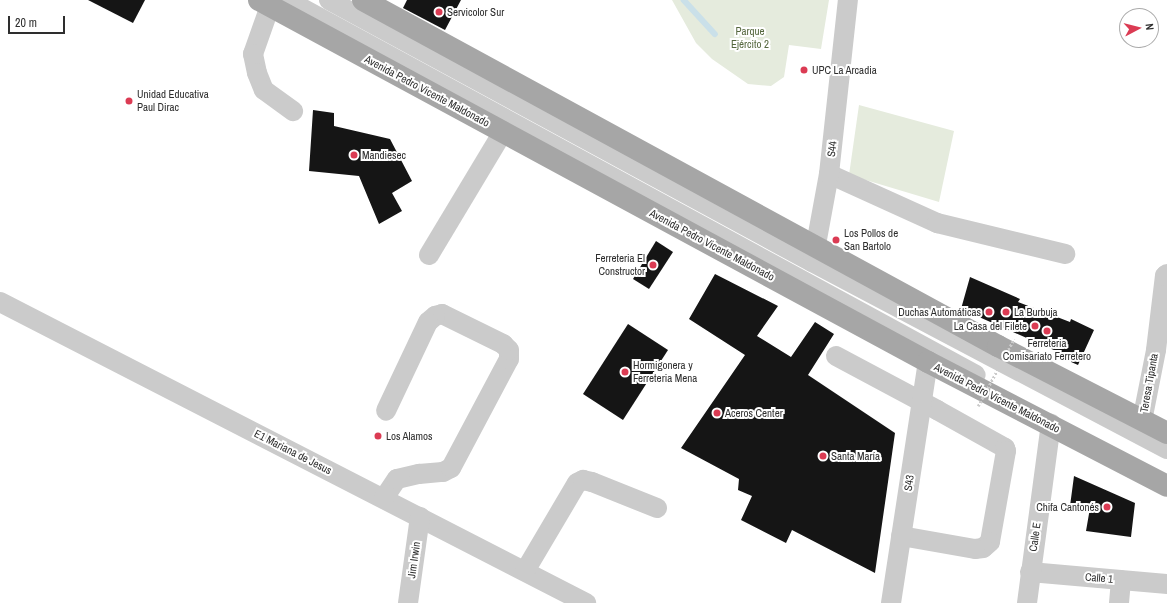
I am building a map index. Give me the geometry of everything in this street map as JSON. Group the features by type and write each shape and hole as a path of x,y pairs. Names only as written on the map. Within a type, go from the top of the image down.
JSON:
{"main road":[{"path":"364,0 814,254 1167,433"},
{"name":"Avenida Pedro Vicente Maldonado","path":"272,2 503,132 806,290 928,362 1051,424 1167,486"}],"street":[{"path":"329,0 814,254 1167,449"},
{"name":"S44","path":"806,290 829,174 848,0"},
{"path":"293,112 264,90 256,73 253,54 272,2 806,290 1080,432 1167,474"},
{"path":"429,255 503,132"},
{"path":"829,174 937,223 1065,254"},
{"name":"Teresa Tipanta","path":"1142,421 1161,353 1165,276 1167,274"},
{"name":"E1 Mariana de Jesus","path":"0,302 586,603"},
{"path":"384,498 397,479 419,474 444,472 451,468 509,358 509,350 503,344 442,314 435,316 428,322 386,411"},
{"path":"836,356 1005,448 1006,456 990,542 983,548 975,549 901,536"},
{"name":"S43","path":"891,603 928,362"},
{"name":"Calle E","path":"1027,603 1051,424"},
{"path":"525,572 577,483 583,480 592,482 657,508"},
{"name":"Jim Irwin","path":"408,603 420,517"},
{"name":"Calle 1","path":"1030,572 1167,584"},
{"path":"1119,603 1121,580"}],"path":[{"path":"978,406 1014,339"}],"green space":[{"name":"Parque Ejército 2","path":"672,0 829,0 821,49 789,45 784,77 771,86 748,84 712,59 696,43"},
{"path":"859,105 954,131 939,202 849,175"}],"building":[{"path":"88,0 145,0 133,23"},
{"path":"407,0 461,0 445,30 403,8"},
{"name":"Mandiesec","path":"313,110 334,113 334,126 390,139 412,181 392,193 402,211 379,224 359,176 309,171"},
{"name":"Ferreteria El Constructor","path":"656,241 673,252 649,289 633,279"},
{"path":"715,274 778,306 757,336 791,357 815,322 834,334 808,375 895,433 875,573 792,530 786,543 741,520 752,496 738,490 739,479 681,448 745,355 689,319"},
{"path":"970,277 1020,299 1018,302 1070,322 1071,319 1094,330 1078,365 1055,355 1056,351 961,309"},
{"name":"Hormigonera y Ferreteria Mena","path":"628,324 668,350 623,420 583,394"},
{"name":"Chifa Cantonés","path":"1074,476 1135,503 1131,537 1086,531 1090,508 1070,506"}],"waterway":[{"path":"684,0 715,34"}],"place":[{"name":"Servicolor Sur","path":"439,12"},
{"name":"UPC La Arcadia","path":"804,70"},
{"name":"Unidad Educativa Paul Dirac","path":"129,101"},
{"name":"Mandiesec","path":"354,155"},
{"name":"Los Pollos de San Bartolo","path":"836,240"},
{"name":"Ferreteria El Constructor","path":"653,265"},
{"name":"Duchas Automáticas","path":"989,312"},
{"name":"La Burbuja","path":"1006,312"},
{"name":"La Casa del Filete","path":"1035,326"},
{"name":"Ferreteria Comisariato Ferretero","path":"1047,331"},
{"name":"Hormigonera y Ferreteria Mena","path":"625,372"},
{"name":"Aceros Center","path":"717,413"},
{"name":"Los Alamos","path":"378,436"},
{"name":"Santa María","path":"823,456"},
{"name":"Chifa Cantonés","path":"1107,507"}]}
